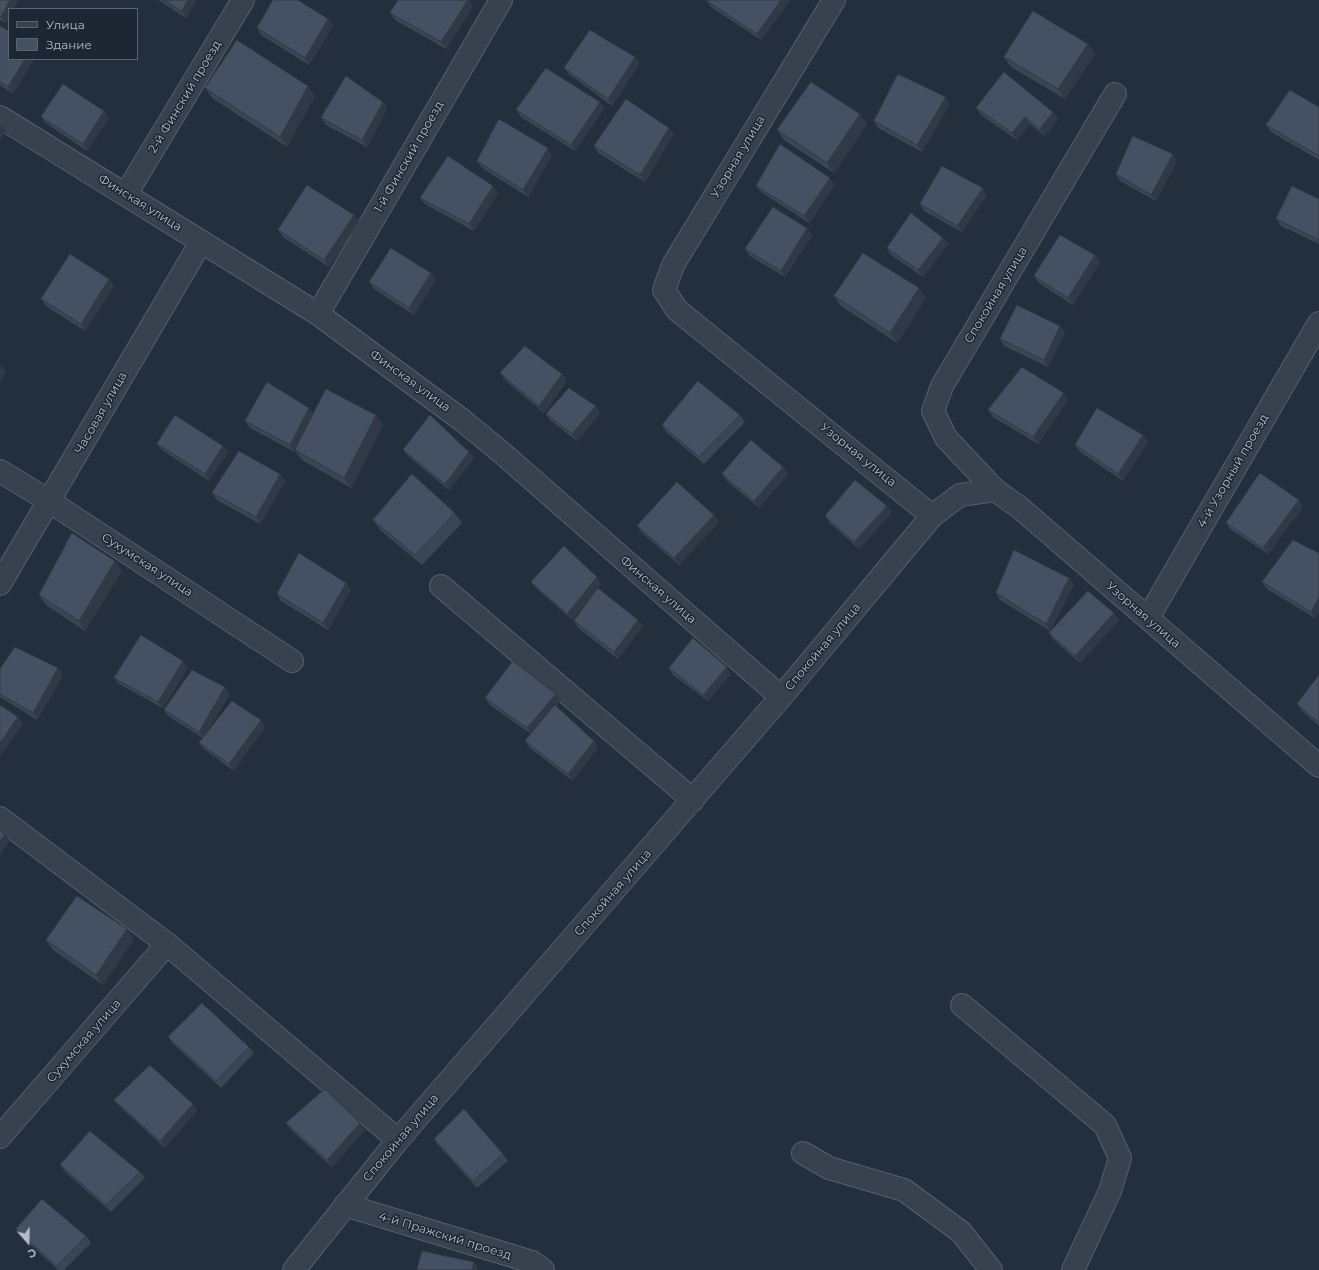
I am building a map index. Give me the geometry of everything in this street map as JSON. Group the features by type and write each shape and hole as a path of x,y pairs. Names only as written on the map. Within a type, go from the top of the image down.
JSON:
{"street":[{"name":"2-й Финский проезд","path":"126,194 243,0"},
{"name":"1-й Финский проезд","path":"318,314 500,0"},
{"name":"Узорная улица","path":"834,0 673,265 664,290 677,310 932,516"},
{"name":"Спокойная улица","path":"995,490 946,438 933,411 942,386 1115,94"},
{"name":"Финская улица","path":"0,118 126,194 318,314 462,420 502,453 781,697"},
{"name":"Часовая улица","path":"0,584 201,242"},
{"name":"4-й Узорный проезд","path":"1148,618 1319,323"},
{"name":"Сухумская улица","path":"0,471 49,500 292,661"},
{"name":"Узорная улица","path":"995,490 1018,507 1319,766"},
{"path":"932,516 960,495 995,490"},
{"name":"Спокойная улица","path":"294,1270 398,1140 693,800 932,516"},
{"path":"441,586 693,800"},
{"path":"0,818 167,944 398,1140"},
{"name":"Сухумская улица","path":"0,1137 167,944"},
{"path":"962,1005 1105,1124 1120,1158 1110,1191 1074,1270"},
{"path":"803,1153 829,1168 904,1190 961,1232 991,1270"},
{"name":"4-й Пражский проезд","path":"345,1205 532,1262 543,1270"}],"building":[{"path":"0,0 10,0 1,17 0,16"},
{"path":"164,0 188,0 182,11"},
{"path":"273,0 298,0 328,19 305,58 257,28"},
{"path":"398,0 468,0 441,42 390,13"},
{"path":"706,0 781,0 757,34"},
{"path":"1033,11 1088,44 1058,89 1004,57"},
{"path":"0,26 8,30 8,60 24,60 8,87 0,82"},
{"path":"590,30 635,57 608,99 564,68"},
{"path":"237,40 308,86 280,137 205,88"},
{"path":"546,68 600,102 571,145 516,110"},
{"path":"1004,72 1053,112 1040,129 1025,117 1012,133 976,108"},
{"path":"898,74 946,97 917,145 874,121"},
{"path":"346,76 383,102 362,140 321,118"},
{"path":"811,82 860,114 827,163 777,130"},
{"path":"63,84 104,111 83,144 41,117"},
{"path":"1290,90 1319,107 1319,156 1266,125"},
{"path":"626,99 669,128 640,175 594,146"},
{"path":"499,119 548,148 523,190 477,161"},
{"path":"1133,136 1173,154 1151,195 1116,174"},
{"path":"780,144 830,178 804,216 756,186"},
{"path":"448,156 493,186 469,224 420,198"},
{"path":"942,166 983,188 957,226 920,204"},
{"path":"307,185 354,215 324,260 278,230"},
{"path":"1292,186 1319,199 1319,240 1276,219"},
{"path":"773,207 807,228 781,271 745,249"},
{"path":"911,213 943,238 918,270 887,248"},
{"path":"1060,235 1095,255 1068,298 1034,276"},
{"path":"391,248 431,273 409,308 369,282"},
{"path":"863,253 919,288 890,333 834,296"},
{"path":"70,254 109,279 81,324 41,299"},
{"path":"1017,305 1060,326 1044,360 1000,339"},
{"path":"525,346 562,374 539,406 500,373"},
{"path":"1022,367 1064,393 1033,437 988,410"},
{"path":"698,381 740,415 699,457 662,425"},
{"path":"267,382 309,408 290,445 245,421"},
{"path":"569,388 596,406 572,434 546,414"},
{"path":"326,389 376,415 344,478 295,450"},
{"path":"1097,408 1143,435 1118,474 1075,445"},
{"path":"175,415 223,446 205,474 157,444"},
{"path":"430,415 469,452 445,484 403,450"},
{"path":"751,440 783,467 754,501 722,474"},
{"path":"239,451 280,474 256,517 212,493"},
{"path":"1260,473 1299,500 1263,548 1226,523"},
{"path":"412,474 455,513 415,555 373,520"},
{"path":"855,480 887,506 854,542 825,516"},
{"path":"677,482 714,515 674,558 637,526"},
{"path":"72,533 115,561 79,621 39,595"},
{"path":"1293,540 1319,553 1319,597 1311,612 1262,582"},
{"path":"564,546 597,577 567,614 531,582"},
{"path":"1014,550 1069,578 1046,624 996,593"},
{"path":"299,553 346,583 323,623 277,594"},
{"path":"598,588 638,620 614,652 574,621"},
{"path":"1088,591 1114,613 1075,656 1049,633"},
{"path":"141,635 183,661 158,702 114,678"},
{"path":"693,638 727,667 703,695 669,668"},
{"path":"15,647 58,668 33,713 0,694 0,669"},
{"path":"513,661 556,694 527,728 485,698"},
{"path":"192,670 225,687 199,732 164,710"},
{"path":"1319,675 1319,723 1297,704"},
{"path":"232,701 261,720 229,764 199,743"},
{"path":"0,705 18,717 0,743"},
{"path":"555,705 594,741 568,774 525,741"},
{"path":"0,830 5,834 0,842"},
{"path":"77,896 127,929 96,975 46,940"},
{"path":"202,1003 249,1047 216,1081 168,1037"},
{"path":"150,1065 193,1104 160,1141 114,1100"},
{"path":"325,1089 360,1123 327,1160 286,1123"},
{"path":"464,1109 503,1154 473,1181 434,1139"},
{"path":"90,1131 140,1172 106,1205 60,1165"},
{"path":"42,1199 86,1236 56,1266 16,1229"},
{"path":"422,1251 474,1262 472,1270 417,1270"}]}
